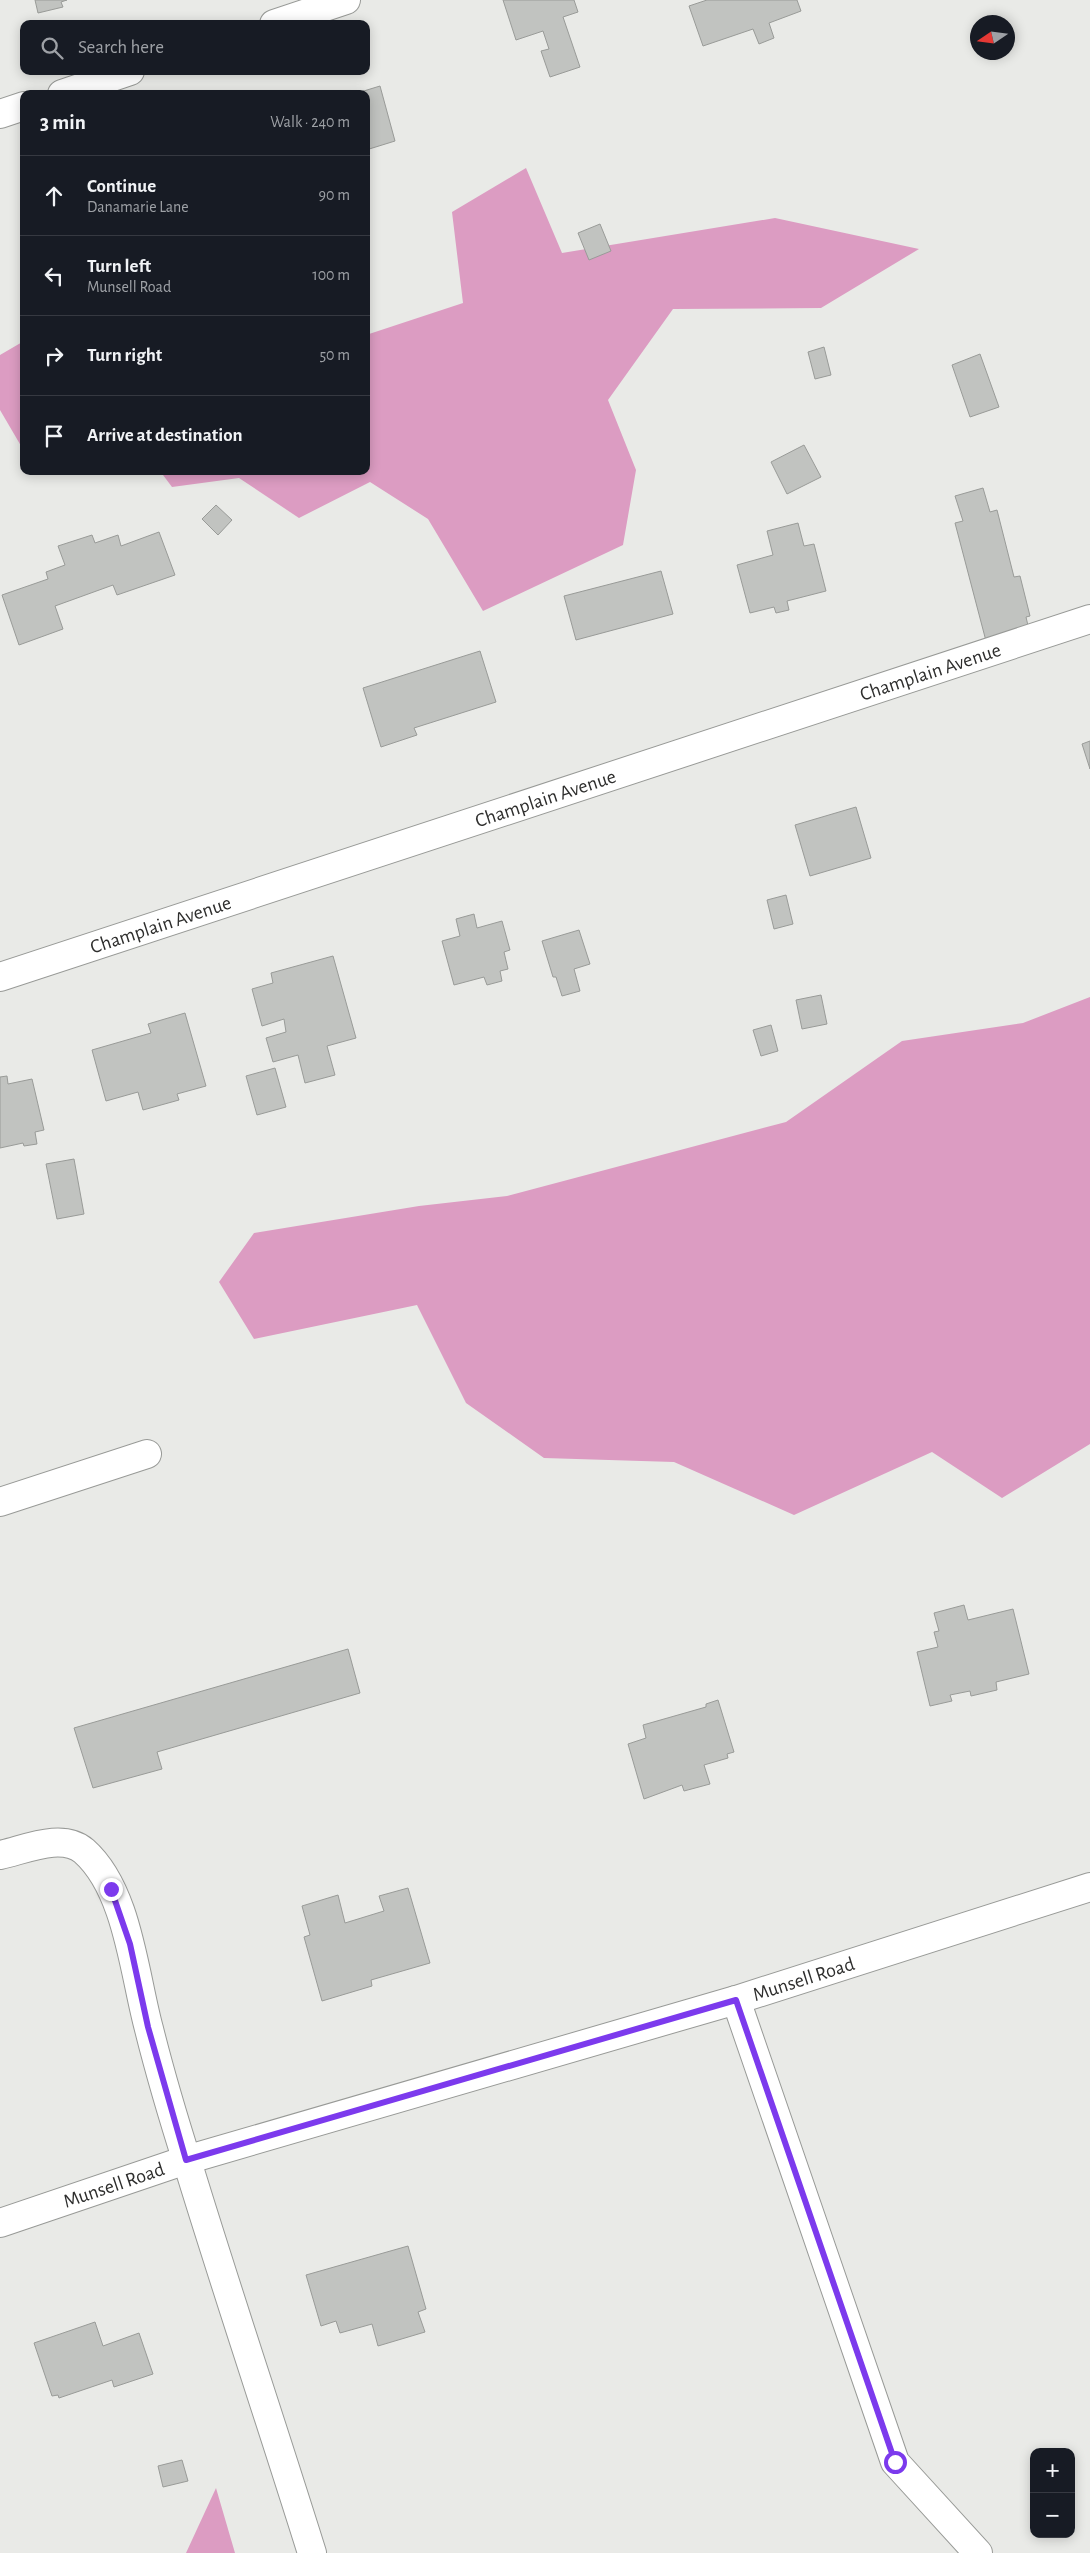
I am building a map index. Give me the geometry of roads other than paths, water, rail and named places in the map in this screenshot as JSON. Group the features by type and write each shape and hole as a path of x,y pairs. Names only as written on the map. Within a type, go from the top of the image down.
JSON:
{"street":[{"path":"286,20 346,0"},
{"path":"74,90 118,75"},
{"path":"0,114 20,107"},
{"name":"Champlain Avenue","path":"0,977 1090,619"},
{"path":"0,1502 147,1454"},
{"path":"0,1855 46,1844 70,1844 83,1850 98,1867 111,1889 130,1944 148,2027 186,2160 312,2553"},
{"name":"Munsell Road","path":"0,2223 186,2160 736,2000 1090,1886"},
{"path":"736,2000 895,2462 978,2553"}]}
